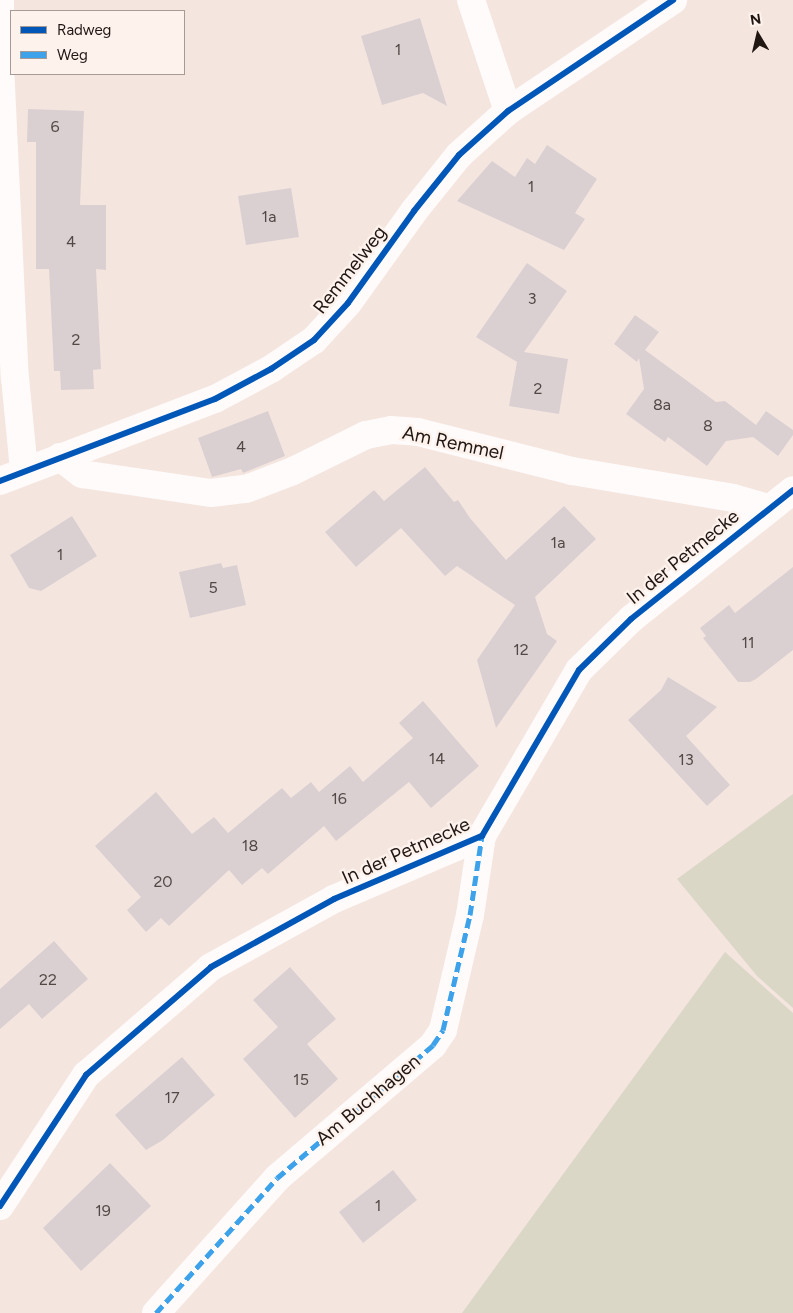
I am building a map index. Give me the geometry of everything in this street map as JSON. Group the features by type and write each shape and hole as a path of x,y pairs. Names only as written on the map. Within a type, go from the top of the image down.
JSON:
{"street":[{"path":"0,0 0,65 15,378 12,476"},
{"path":"471,0 508,111"},
{"name":"Remmelweg","path":"12,476 216,399 271,369 314,340 348,303 414,212 459,155 508,111 673,0"},
{"name":"Am Remmel","path":"60,457 82,474 211,493 246,489 339,450 366,435 390,430 418,432 572,471 733,498 769,508"},
{"name":"In der Petmecke","path":"0,1206 86,1074 211,967 334,899 482,836 579,670 631,619 793,490"},
{"name":"Am Buchhagen","path":"156,1313 277,1178 433,1045 443,1030 468,925 482,836"}],"shaded area":[{"path":"793,794 793,1008 757,976 677,879"},
{"path":"725,952 793,1013 793,1313 462,1313"}],"building":[{"path":"420,18 447,106 423,93 382,105 361,36"},
{"path":"28,109 84,111 80,205 106,205 106,270 96,269 101,369 93,370 94,389 61,390 60,371 54,371 49,269 36,269 36,142 27,142"},
{"path":"547,145 597,179 575,213 585,219 564,250 457,201 492,161 515,177 527,158 535,164"},
{"path":"291,188 299,237 246,245 238,196"},
{"path":"527,263 567,291 524,352 568,359 559,414 509,406 517,362 476,337"},
{"path":"635,315 659,332 645,350 716,402 725,401 756,425 766,411 793,430 793,435 778,456 753,437 726,441 707,466 668,437 665,442 626,414 644,389 639,358 637,362 614,344"},
{"path":"268,411 285,456 243,473 241,469 212,477 198,438"},
{"path":"425,467 454,502 458,500 470,518 506,560 564,506 596,539 535,597 547,634 557,641 496,728 477,660 515,605 457,566 445,576 401,528 356,567 325,532 374,490 384,501"},
{"path":"72,516 97,556 41,591 29,588 10,555"},
{"path":"221,563 223,568 237,565 246,605 190,618 179,572"},
{"path":"793,567 793,650 756,679 750,682 738,682 703,638 706,636 700,628 729,605 735,613"},
{"path":"668,677 717,707 686,736 730,785 707,806 628,720 661,690"},
{"path":"423,701 479,766 431,808 409,782 336,841 324,826 268,874 262,868 242,885 229,870 169,926 161,918 146,932 127,910 141,897 95,846 156,792 192,834 214,817 228,833 282,788 291,798 311,782 319,792 350,766 363,782 413,738 399,723"},
{"path":"54,941 88,979 42,1019 29,1004 0,1029 0,989"},
{"path":"290,967 336,1019 307,1044 338,1079 295,1118 243,1059 278,1027 253,1000"},
{"path":"182,1057 215,1095 163,1140 146,1150 115,1115"},
{"path":"110,1163 151,1206 81,1271 43,1228"},
{"path":"393,1170 417,1200 363,1243 339,1212"}],"marked path":[{"path":"156,1313 277,1178 433,1045 443,1030 470,915 482,836"}],"cycle path":[{"path":"0,481 215,399 271,369 314,340 348,303 414,211 459,155 508,111 673,0"},
{"path":"0,1206 86,1075 211,967 334,899 482,836 579,670 631,619 793,490"}]}
